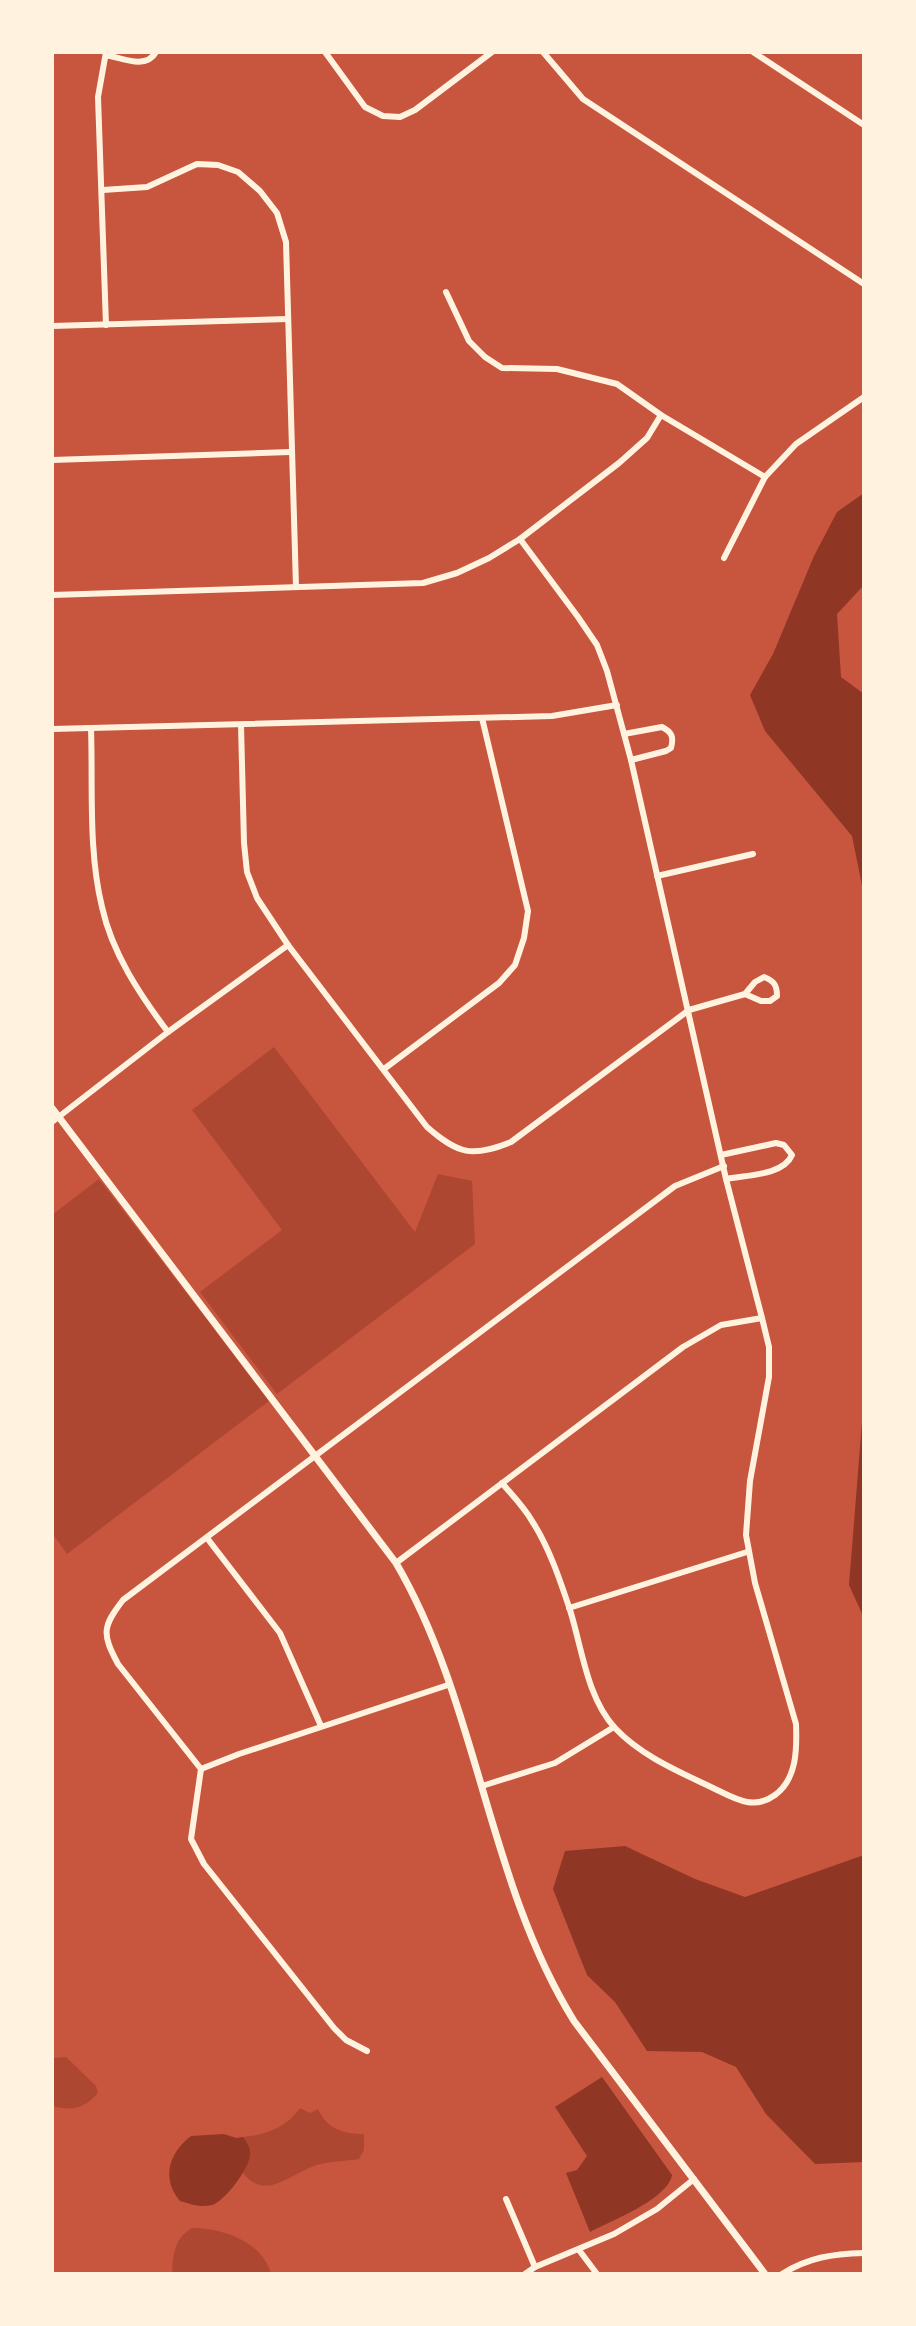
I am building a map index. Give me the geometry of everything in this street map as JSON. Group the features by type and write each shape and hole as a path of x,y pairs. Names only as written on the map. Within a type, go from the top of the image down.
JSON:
{"street":[{"path":"106,325 98,97 106,53 144,63 152,60 156,52"},
{"path":"325,52 365,107 383,116 400,117 415,110 492,52"},
{"path":"543,52 583,99 864,284"},
{"path":"753,52 864,125"},
{"path":"103,190 147,187 197,164 218,165 238,172 260,191 277,213 286,242 296,587"},
{"path":"446,292 469,341 502,368 557,369 617,384 661,415 765,477"},
{"path":"52,326 288,319"},
{"path":"724,558 765,477 796,444 864,397"},
{"path":"52,595 423,583 457,573 520,539 619,463 647,438 661,415"},
{"path":"52,460 290,452"},
{"path":"502,1483 532,1520 542,1539 569,1608 594,1692 614,1727 663,1763 739,1801 755,1805 769,1799 790,1780 797,1745 796,1724 747,1552 746,1535 750,1481 769,1377 769,1347 726,1179 617,705 597,645 520,539"},
{"path":"52,729 552,716 617,705"},
{"path":"384,1069 499,983 515,965 524,938 528,911 482,718"},
{"path":"241,725 244,843 247,872 257,898 288,945 427,1127 449,1147 473,1152 491,1150 511,1142 689,1010 745,994 764,977 773,981 777,988 777,996 770,1001 761,1001 745,994"},
{"path":"624,734 662,727 670,731 673,738 671,748 666,751 631,760"},
{"path":"91,728 96,871 102,909 128,974 168,1032"},
{"path":"657,876 753,854"},
{"path":"55,1120 168,1032 288,945"},
{"path":"52,1108 55,1120 316,1454 396,1563 428,1622 516,1893 552,1985 574,2021 765,2274"},
{"path":"721,1155 776,1143 784,1145 792,1155 788,1164 777,1169 726,1179"},
{"path":"367,2051 346,2040 334,2028 204,1864 191,1839 201,1769 118,1664 108,1645 105,1629 123,1600 316,1454 675,1186 724,1166"},
{"path":"396,1563 683,1347 721,1325 762,1318"},
{"path":"207,1538 280,1633 321,1726"},
{"path":"569,1608 747,1552"},
{"path":"201,1769 448,1685"},
{"path":"482,1786 555,1763 614,1727"},
{"path":"525,2274 614,2234 657,2209 694,2179"},
{"path":"506,2199 535,2267"},
{"path":"579,2250 597,2274"},
{"path":"782,2274 802,2261 828,2255 864,2253"}],"shaded area":[{"path":"864,493 864,585 837,614 841,677 864,694 864,895 852,836 765,731 750,695 773,654 814,556 837,512"},
{"path":"274,1047 415,1232 438,1174 472,1181 475,1244 277,1394 200,1292 282,1230 192,1110"},
{"path":"99,1179 269,1401 67,1554 52,1533 52,1215"},
{"path":"864,1397 864,1618 849,1585"},
{"path":"625,1846 695,1879 745,1897 864,1855 864,2162 815,2164 766,2114 736,2067 702,2052 647,2051 615,2002 587,1975 553,1889 565,1851"},
{"path":"66,2057 96,2086 98,2093 77,2107 52,2106 52,2058"},
{"path":"602,2077 672,2175 668,2184 650,2201 590,2232 566,2173 577,2170 587,2156 555,2107"},
{"path":"300,2108 310,2113 318,2109 336,2129 364,2134 364,2150 359,2159 321,2164 271,2185 252,2182 243,2173 249,2151 243,2137 275,2129"},
{"path":"224,2134 243,2137 249,2148 249,2161 241,2176 212,2205 200,2206 180,2201 169,2175 177,2150 191,2136"},
{"path":"192,2228 228,2234 250,2245 259,2253 271,2274 172,2274 176,2248 181,2237"}]}
